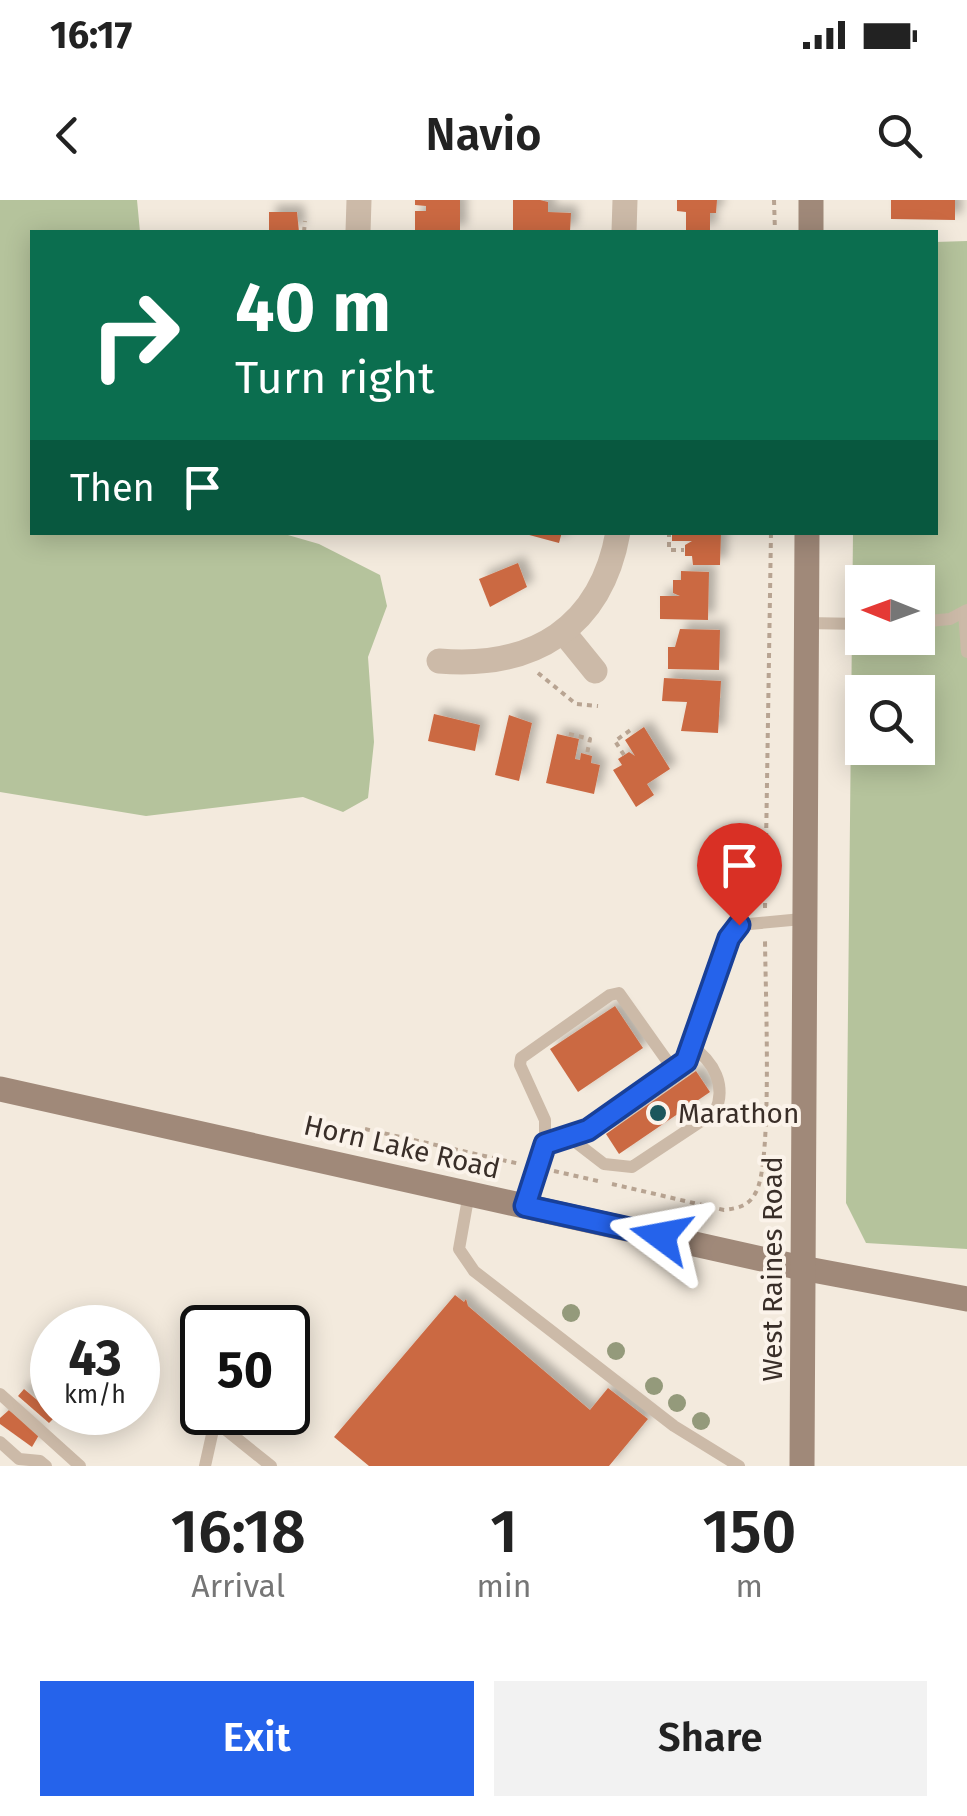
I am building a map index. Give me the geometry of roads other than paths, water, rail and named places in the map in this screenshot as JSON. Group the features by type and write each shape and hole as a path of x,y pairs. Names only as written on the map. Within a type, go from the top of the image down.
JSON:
{"main road":[{"path":"811,200 811,230"},
{"name":"West Raines Road","path":"802,1466 807,535"},
{"name":"Horn Lake Road","path":"0,1089 802,1268 967,1298"}],"street":[{"path":"358,230 359,200"},
{"path":"624,230 625,200"},
{"path":"439,661 492,660 565,634 600,588 617,535"},
{"path":"565,634 595,672"}],"lane":[{"path":"935,620 950,619 965,611 967,652"},
{"path":"806,624 845,624"},
{"path":"545,1144 588,1130 674,1072 691,1046 729,938 739,925 802,919"},
{"path":"525,1206 545,1144 545,1120 520,1065 521,1058 610,995 619,993 674,1072"},
{"path":"569,1137 604,1164 632,1167 715,1112 722,1098 720,1086 704,1056 691,1046"},
{"path":"469,1193 459,1249 474,1271 674,1426 739,1466"},
{"path":"0,1394 80,1466"},
{"path":"205,1466 215,1421 271,1466"},
{"path":"0,1442 19,1458 40,1461 46,1466"}],"place":[{"name":"Marathon","path":"658,1113"}]}
